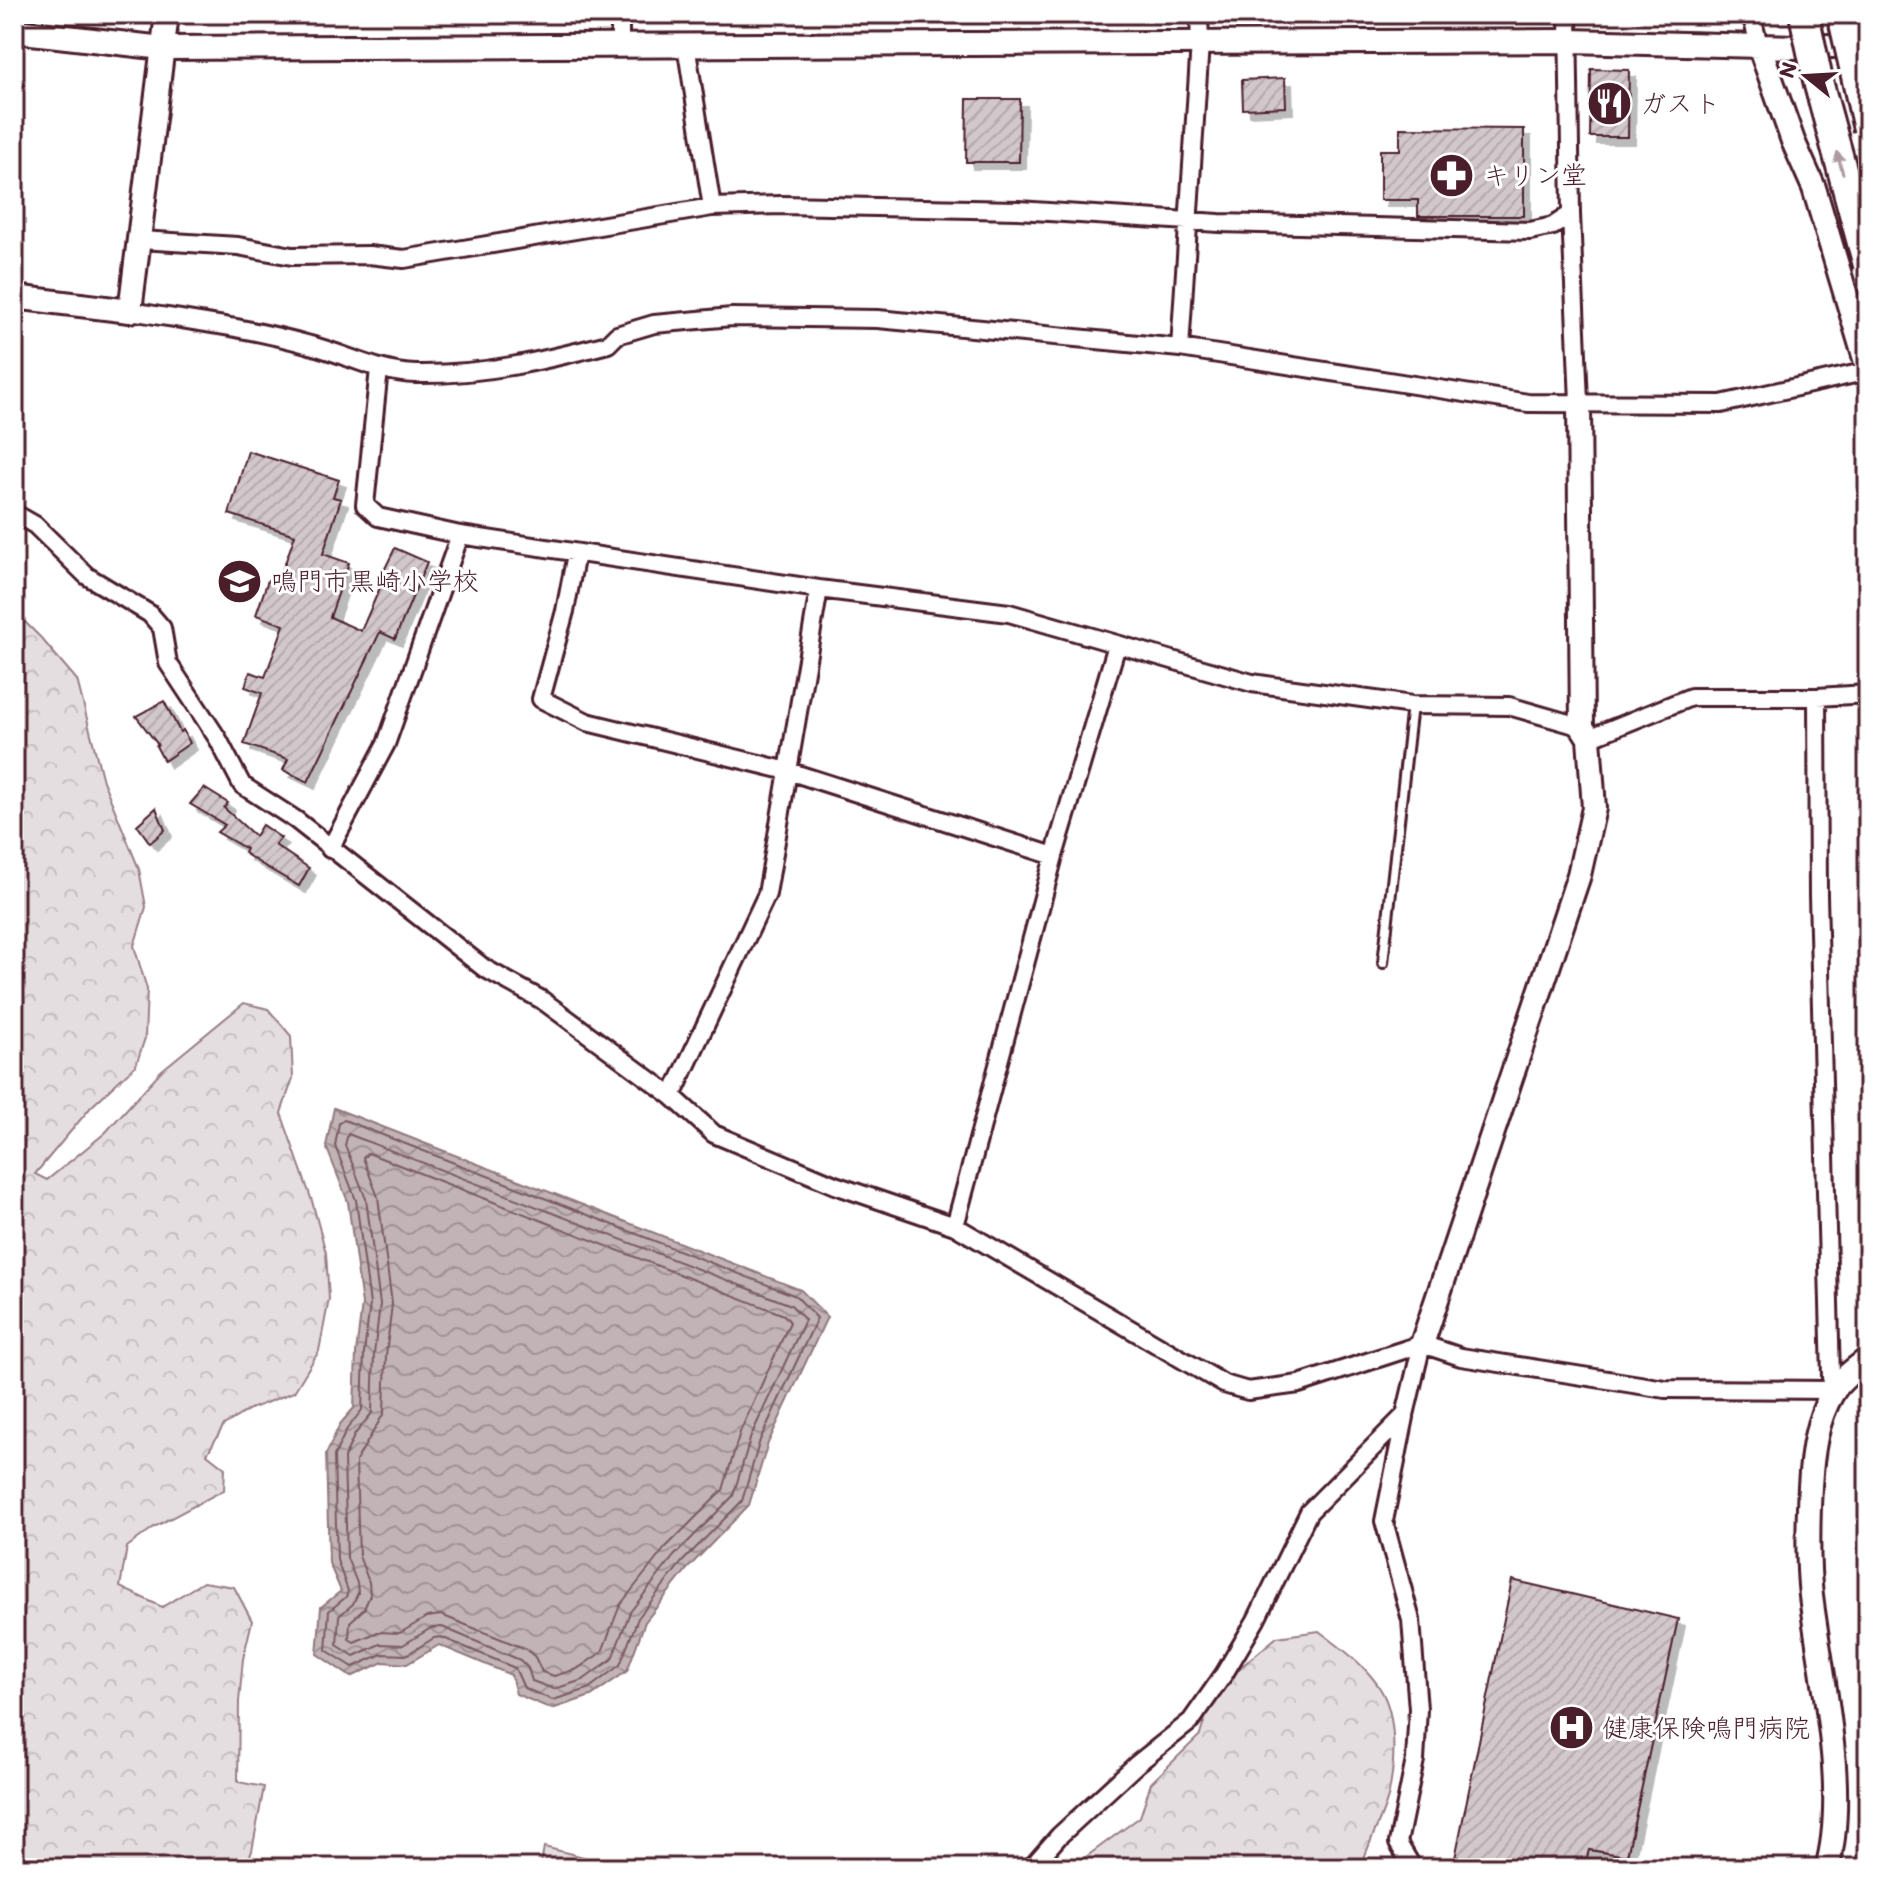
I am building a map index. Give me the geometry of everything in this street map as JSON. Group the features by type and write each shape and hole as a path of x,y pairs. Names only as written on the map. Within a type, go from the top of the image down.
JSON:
{"highway":[{"path":"1804,14 1819,85 1868,265"},
{"path":"1842,14 1868,129"}],"street":[{"path":"130,311 167,14"},
{"path":"620,14 620,47"},
{"path":"1180,348 1200,43 1199,14"},
{"path":"1413,1868 1398,1843 1415,1760 1418,1709 1415,1664 1411,1620 1384,1521 1422,1344 1579,875 1594,808 1586,732 1568,14"},
{"path":"14,297 130,311 262,333 313,345 379,369 414,374 491,371 608,344 617,335 654,324 732,317 878,319 1180,348 1528,403 1721,404 1868,370 1814,188 1793,141 1751,14"},
{"path":"14,31 163,48 1570,41 1868,45"},
{"path":"686,45 712,207"},
{"path":"140,240 238,246 292,256 369,255 404,259 712,207 782,205 1018,210 1219,223 1530,231 1553,226 1571,214"},
{"path":"379,369 365,505 378,517 460,535 819,589 1009,613 1252,683 1412,705 1509,706 1586,732 1691,697 1868,694"},
{"path":"14,513 35,525 87,576 150,614 162,628 168,663 218,739 242,785 296,820 484,968 542,1000 672,1096 714,1134 835,1185 955,1226 1224,1384 1248,1391 1299,1384 1422,1344 1461,1357 1665,1389 1834,1390"},
{"path":"330,849 386,744 460,535"},
{"path":"576,554 565,611 541,699 587,722 788,771 1054,856"},
{"path":"672,1096 767,894 819,589"},
{"path":"955,1226 1054,856 1117,645"},
{"path":"1817,697 1818,896 1831,1377 1834,1390"},
{"path":"1827,1868 1832,1850 1836,1804 1829,1722 1811,1592 1808,1520 1812,1452 1824,1411 1834,1390 1868,1359"},
{"path":"1031,1868 1059,1836 1137,1764 1191,1721 1256,1620 1309,1512 1405,1415"}],"lane":[{"path":"1383,963 1412,705"}],"green space":[{"path":"14,611 77,680 103,781 139,869 146,907 134,946 147,989 145,1038 136,1065 91,1107 35,1174 47,1180 105,1133 161,1071 244,1003 268,1009 291,1036 293,1078 281,1113 312,1201 326,1253 329,1299 319,1351 294,1392 250,1409 224,1425 207,1454 225,1468 224,1490 154,1527 127,1547 120,1587 162,1607 203,1582 234,1587 252,1621 243,1659 239,1702 238,1782 264,1787 252,1851 245,1868 14,1868"},
{"path":"1319,1631 1368,1673 1381,1690 1390,1713 1393,1768 1389,1793 1361,1868 1071,1868 1140,1817 1151,1783 1200,1735 1211,1699 1242,1666 1277,1637"},
{"path":"544,1847 627,1868 540,1868"}],"water":[{"path":"334,1108 801,1290 827,1317 768,1443 749,1505 688,1568 645,1622 627,1671 591,1696 552,1709 516,1694 511,1675 439,1645 407,1664 383,1662 351,1677 317,1654 321,1607 341,1591 329,1563 326,1454 340,1424 354,1408 362,1304 348,1202 326,1146"}],"building":[{"name":"ガスト","path":"1591,69 1629,70 1628,137 1590,137"},
{"path":"1285,78 1286,107 1243,109 1242,80"},
{"path":"967,99 1020,99 1019,162 966,162"},
{"name":"キリン堂","path":"1400,128 1524,129 1524,216 1418,216 1418,200 1380,200 1380,150 1400,150"},
{"path":"248,451 339,480 333,497 341,499 323,554 349,563 330,617 361,631 395,548 427,562 395,639 380,632 308,782 283,770 288,759 244,744 262,693 245,687 250,672 265,677 284,625 256,615 268,580 278,583 295,535 229,514"},
{"path":"164,701 180,732 183,730 190,743 164,761 158,745 136,716"},
{"path":"204,788 228,803 224,808 255,836 262,825 281,838 275,845 309,868 299,886 244,853 246,849 217,832 225,825 190,804"},
{"path":"156,808 165,830 150,843 137,825"},
{"path":"1512,1580 1678,1619 1627,1856 1589,1850 1584,1868 1453,1868"}],"place":[{"name":"ガスト","path":"1609,103"},
{"name":"キリン堂","path":"1452,175"},
{"name":"鳴門市黒崎小学校","path":"240,581"},
{"name":"健康保険鳴門病院","path":"1571,1728"}]}
